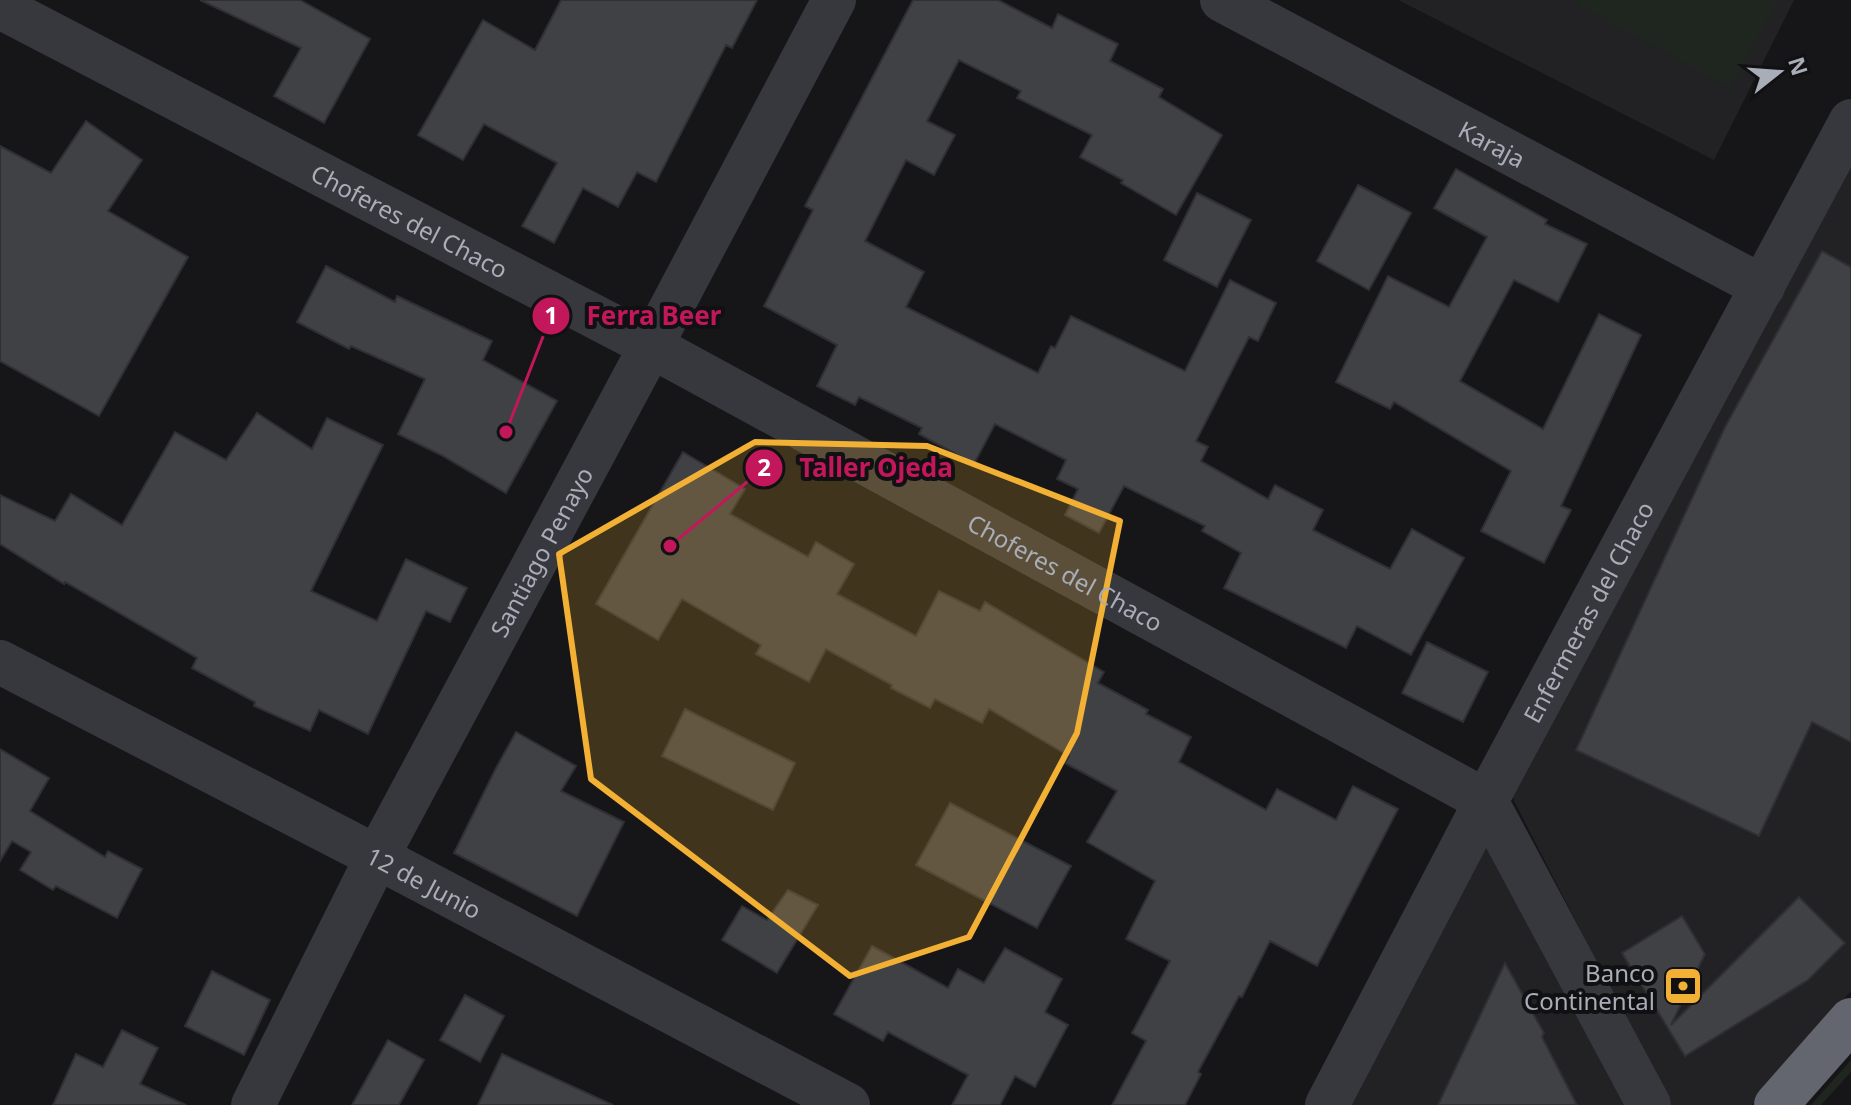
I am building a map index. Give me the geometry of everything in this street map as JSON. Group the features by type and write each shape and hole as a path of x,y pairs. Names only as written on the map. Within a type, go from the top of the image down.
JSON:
{"highway":[{"path":"1776,1105 1851,1020"}],"street":[{"name":"Santiago Penayo","path":"253,1105 377,857 834,0"},
{"name":"Karaja","path":"1222,0 1763,287"},
{"name":"Choferes del Chaco","path":"0,7 651,346 1486,801"},
{"name":"Enfermeras del Chaco","path":"1327,1105 1486,801 1851,121"},
{"name":"12 de Junio","path":"0,662 848,1105"},
{"path":"1486,801 1649,1105"}],"highlighted area":[{"path":"755,442 927,446 1120,521 1077,733 969,937 850,976 591,779 559,554"}],"shaded area":[{"path":"1398,0 1794,0 1714,160"},
{"path":"1579,0 1778,0 1730,88 1577,4"},
{"path":"1851,136 1851,991 1752,1105 1670,1105 1508,789"},
{"path":"1486,801 1637,1105 1326,1105"},
{"path":"1851,1060 1851,1072 1821,1105 1811,1105"}],"building":[{"path":"200,0 300,0 370,39 324,123 274,96 301,48"},
{"path":"561,0 757,0 732,48 726,45 656,182 637,172 618,207 583,188 554,243 522,226 557,163 484,124 463,160 418,135 483,20 535,50"},
{"path":"913,0 998,0 1052,28 1058,14 1118,44 1110,61 1163,89 1159,97 1222,135 1176,215 1121,183 1123,180 1080,157 1092,135 1017,98 1021,91 959,60 927,121 955,135 934,175 906,160 865,241 924,272 906,307 1038,373 1071,316 1185,371 1230,280 1276,303 1258,341 1249,337 1196,441 1208,447 1201,461 1268,499 1275,485 1323,510 1313,530 1390,569 1412,529 1464,558 1411,655 1357,626 1346,648 1224,588 1241,553 1202,531 1205,526 1124,486 1099,533 1065,515 1078,489 1057,479 1066,460 995,424 974,464 919,434 922,428 859,397 855,405 817,386 837,345 764,306 813,210 805,206"},
{"path":"86,121 142,160 108,211 188,257 99,416 0,361 0,146 51,173"},
{"path":"1456,169 1547,220 1545,224 1587,244 1558,302 1514,280 1460,381 1543,429 1599,314 1641,335 1561,506 1571,510 1544,563 1481,531 1511,471 1394,402 1390,409 1336,382 1388,276 1449,307 1487,237 1434,208"},
{"path":"1358,185 1411,213 1369,290 1317,261"},
{"path":"1197,193 1251,220 1217,287 1164,260"},
{"path":"1822,251 1851,267 1851,742 1812,722 1759,836 1576,750 1725,427"},
{"path":"326,266 395,302 397,296 492,341 483,360 557,401 506,493 398,434 425,379 351,346 349,349 297,322"},
{"path":"257,413 312,449 327,418 383,445 311,591 377,621 406,559 467,588 450,622 426,611 368,734 319,710 310,731 254,706 255,702 192,668 197,658 64,584 0,544 0,495 55,521 71,494 122,525 175,432 226,460"},
{"path":"683,452 745,489 730,514 808,557 816,542 854,564 837,594 916,636 939,591 980,611 985,602 1104,672 1098,683 1148,710 1146,714 1191,737 1179,762 1266,810 1277,789 1336,820 1353,786 1398,809 1317,966 1270,941 1242,997 1239,996 1198,1072 1201,1074 1185,1105 1112,1105 1146,1041 1132,1033 1170,961 1126,939 1155,881 1087,842 1117,791 1065,763 1069,756 989,709 982,723 935,699 930,708 826,649 809,682 756,654 761,645 682,599 658,640 596,604"},
{"path":"1427,642 1488,672 1463,722 1402,693"},
{"path":"685,709 795,763 773,810 662,756"},
{"path":"516,732 576,766 561,791 624,822 577,916 454,853"},
{"path":"0,749 49,778 30,811 105,857 108,851 142,869 117,918 56,886 53,890 20,870 31,852 12,841 0,861"},
{"path":"950,803 1071,866 1037,928 916,865"},
{"path":"788,890 818,905 777,973 722,940 742,906 767,920"},
{"path":"1799,897 1845,943 1808,980 1685,1056 1622,953 1682,916 1705,954 1671,1025"},
{"path":"872,946 948,988 958,969 984,983 1005,948 1062,979 1045,1012 1068,1025 1035,1087 1015,1076 1000,1105 952,1105 968,1075 888,1032 883,1041 834,1014"},
{"path":"1505,963 1544,1033 1542,1037 1577,1105 1438,1105"},
{"path":"212,971 270,1000 244,1055 185,1026"},
{"path":"465,995 504,1016 480,1062 440,1040"},
{"path":"122,1030 158,1048 140,1084 186,1105 53,1105 76,1054 103,1067"},
{"path":"388,1040 424,1060 399,1105 352,1105"},
{"path":"502,1054 613,1105 478,1105"}],"place":[{"name":"Ferra Beer","path":"506,432"},
{"name":"Taller Ojeda","path":"670,546"},
{"name":"Banco Continental","path":"1683,986"}]}
